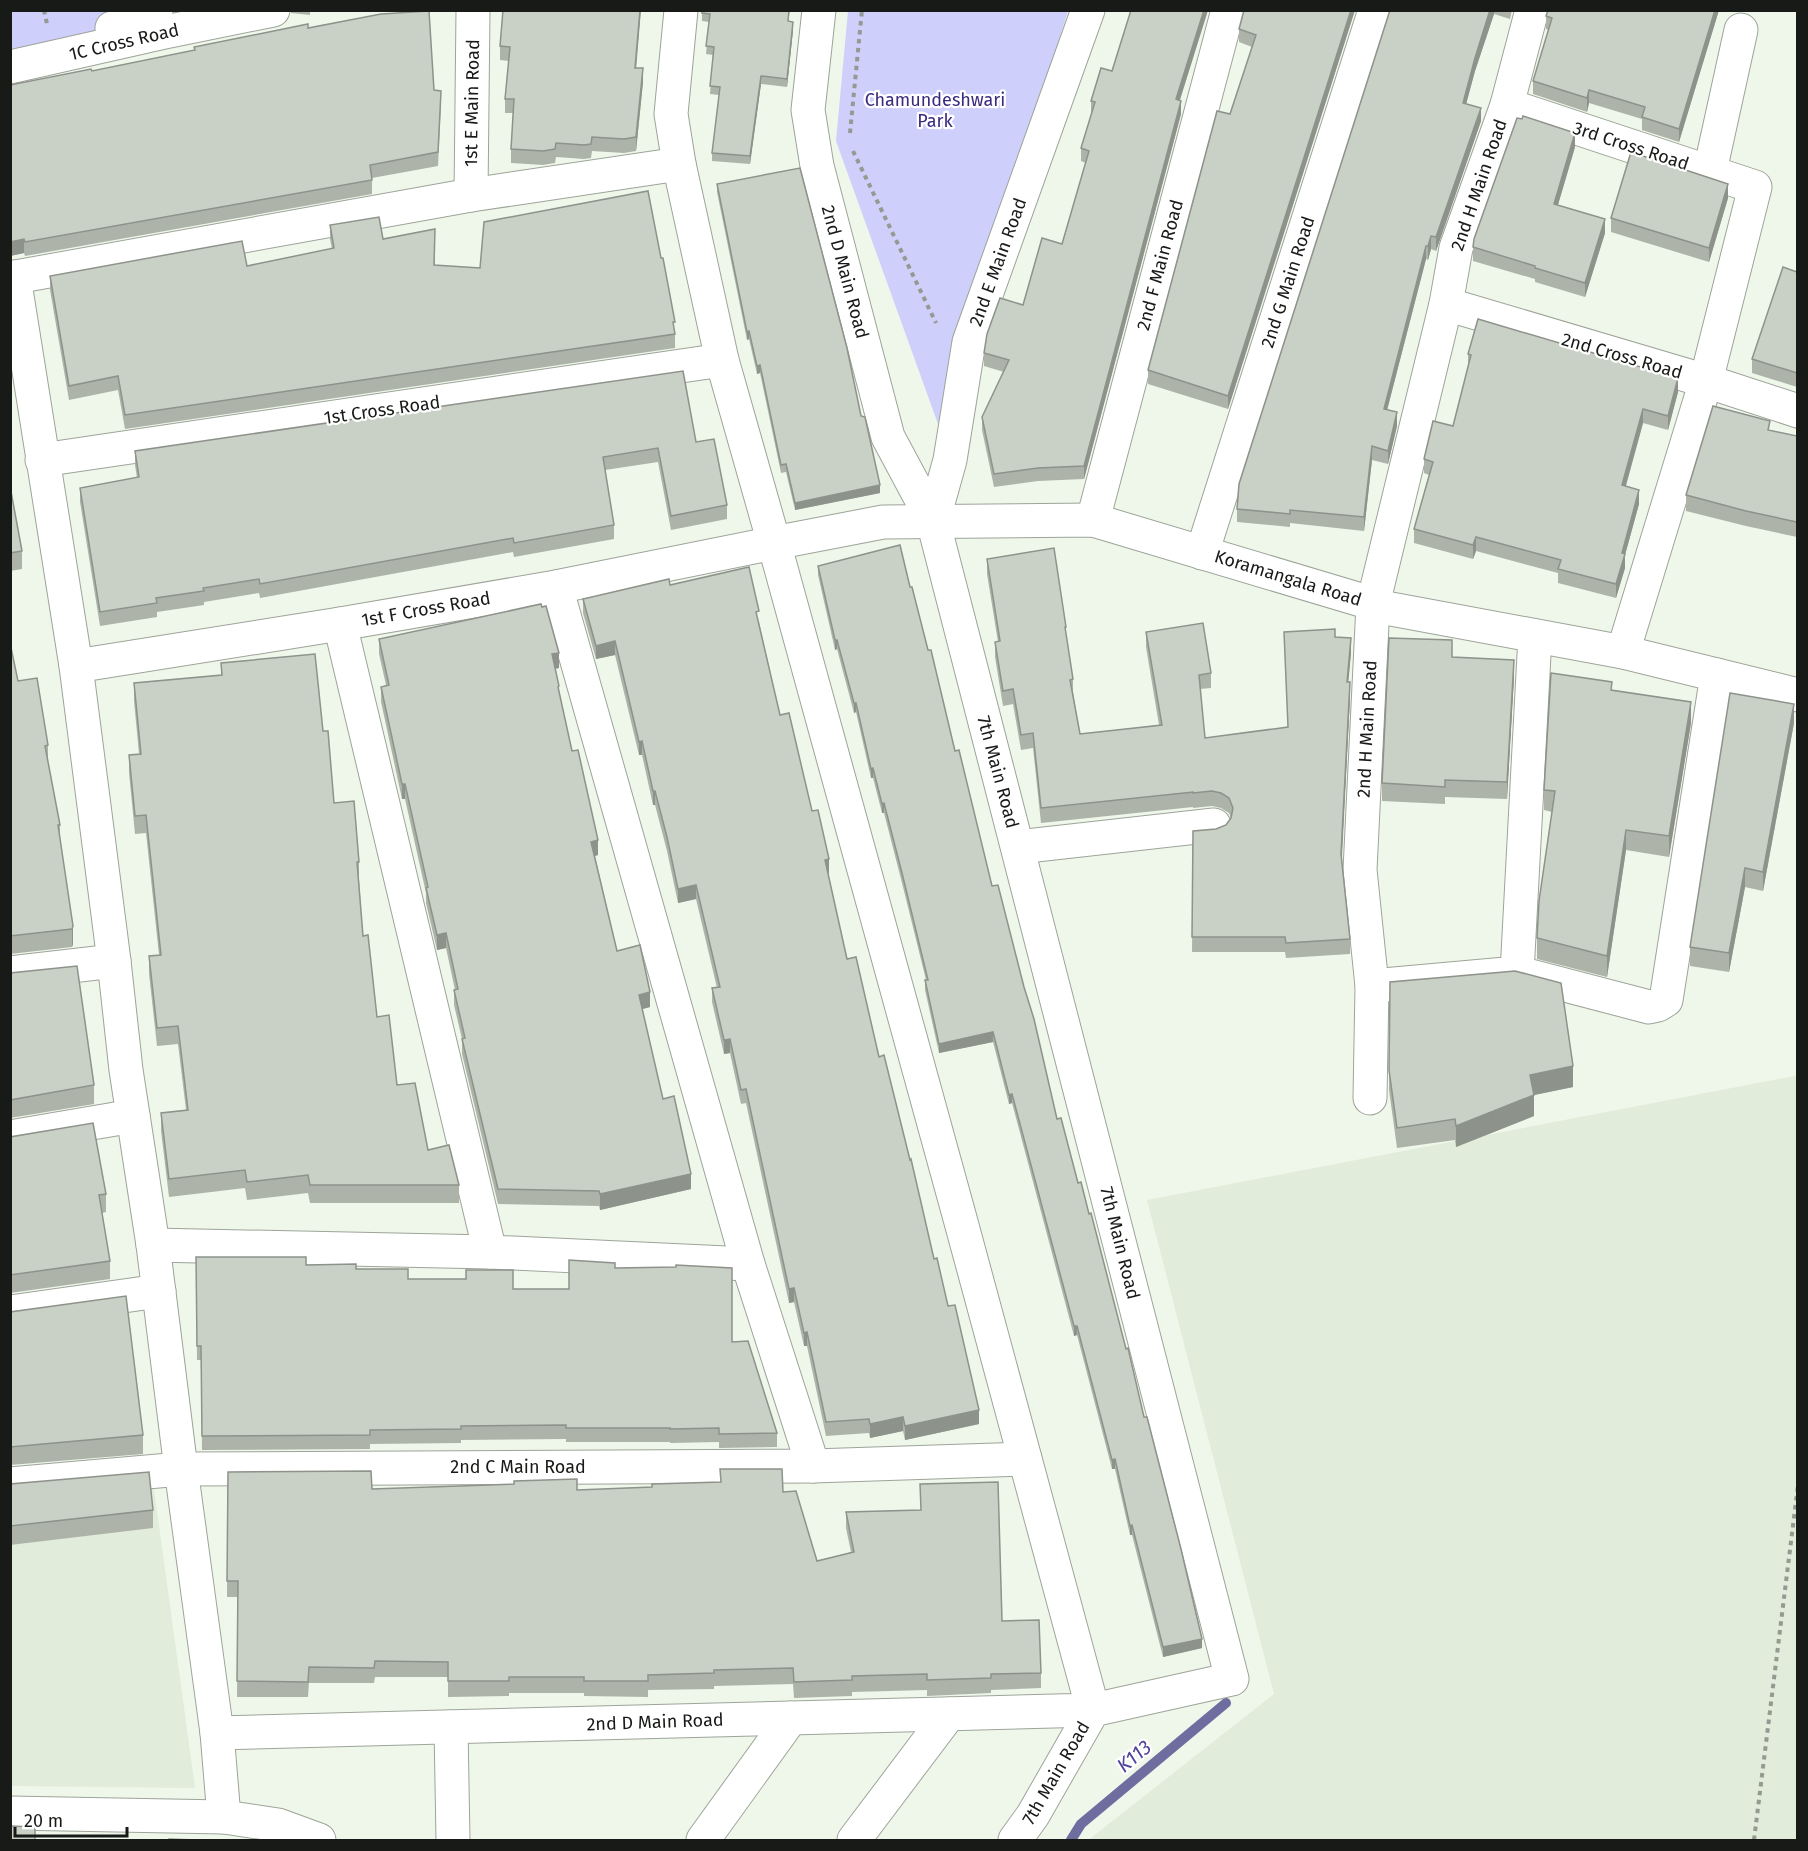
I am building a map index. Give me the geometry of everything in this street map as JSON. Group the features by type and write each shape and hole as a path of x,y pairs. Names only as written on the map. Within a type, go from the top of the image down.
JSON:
{"street":[{"name":"1C Cross Road","path":"10,68 163,18 273,10"},
{"name":"1st E Main Road","path":"471,195 473,10"},
{"path":"681,10 671,114 679,164 722,360 1093,1710"},
{"name":"2nd D Main Road","path":"819,10 808,110 817,166 888,437 933,521"},
{"name":"2nd E Main Road","path":"933,521 950,460 969,342 1088,10"},
{"name":"2nd F Main Road","path":"1092,520 1228,10"},
{"name":"2nd G Main Road","path":"1202,553 1375,10"},
{"name":"2nd H Main Road","path":"1370,1098 1372,986 1360,870 1373,604 1446,304 1456,248 1507,105 1532,10"},
{"path":"10,51 163,18"},
{"path":"1710,171 1742,30"},
{"name":"3rd Cross Road","path":"1507,105 1755,187 1706,381"},
{"path":"224,1817 217,1733 180,1469 153,1245 133,1116 76,666 12,277 471,195 679,164"},
{"name":"2nd Cross Road","path":"1446,304 1706,381 1797,411"},
{"name":"1st Cross Road","path":"42,460 722,360"},
{"path":"1623,652 1706,381"},
{"name":"Koramangala Road","path":"774,543 884,522 1092,520 1391,609 1623,652 1797,695"},
{"name":"7th Main Road","path":"933,521 1232,1678 1093,1710 1033,1815 1015,1840"},
{"name":"1st F Cross Road","path":"76,666 340,624 556,586 774,543"},
{"path":"556,586 748,1264 813,1466"},
{"path":"340,624 490,1252"},
{"path":"1517,973 1535,636"},
{"path":"1372,986 1517,973 1649,1007 1666,1000 1717,675"},
{"path":"1018,846 1214,825"},
{"path":"10,973 114,962"},
{"path":"10,1137 133,1116"},
{"path":"153,1245 490,1252 748,1264"},
{"path":"10,1312 159,1292"},
{"name":"2nd C Main Road","path":"10,1484 180,1469 813,1466 1025,1459"},
{"name":"2nd D Main Road","path":"217,1733 1093,1710"},
{"path":"854,1840 949,1714"},
{"path":"703,1840 791,1718"},
{"path":"451,1727 453,1840"},
{"path":"10,1813 57,1827 224,1817 278,1833 319,1840"}],"path":[{"path":"862,10 849,143 937,324"},
{"path":"1754,1840 1797,1485"}],"shaded area":[{"path":"1797,1074 1797,1840 1090,1840 1274,1694 1147,1200"},
{"path":"152,1474 195,1788 11,1786 10,1491"}],"green space":[{"path":"10,11 161,11 11,60"},
{"name":"Chamundeshwari Park","path":"848,11 1068,11 938,424 836,141"}],"building":[{"path":"503,10 640,10 635,68 643,68 636,137 624,139 592,137 591,144 556,143 555,149 543,151 511,149 514,99 505,99 510,47 500,46"},
{"path":"702,10 789,10 788,21 793,22 787,79 761,76 750,156 712,153 720,87 710,86 714,47 706,46 710,14 702,13"},
{"path":"1131,10 1204,10 1176,99 1181,101 1084,466 1038,468 994,474 982,417 1009,360 984,353 987,334 1000,298 1023,305 1042,238 1062,244 1089,151 1081,148 1095,102 1091,101 1101,68 1112,71"},
{"path":"1244,10 1351,10 1228,396 1148,370 1217,111 1230,114 1256,35 1239,29"},
{"path":"1390,10 1490,10 1463,103 1481,108 1436,237 1431,236 1426,246 1384,409 1397,412 1388,451 1372,446 1364,517 1290,510 1290,514 1237,509 1239,484"},
{"path":"1548,10 1715,10 1679,129 1642,117 1645,107 1589,90 1587,98 1533,81 1552,18 1546,16"},
{"path":"429,11 434,90 441,91 438,152 370,165 372,180 25,242 24,239 10,242 10,85 195,50 194,47 308,24 308,28 381,14"},
{"path":"1523,116 1575,133 1554,204 1605,219 1585,283 1473,247 1517,118 1522,119"},
{"path":"1631,152 1728,184 1709,248 1611,218"},
{"path":"800,168 847,348 861,416 865,417 880,485 795,503 786,464 781,465 760,365 757,366 749,331 747,332 717,184"},
{"path":"648,191 661,258 663,258 675,322 673,322 675,334 125,415 118,376 69,386 50,276 242,241 247,266 334,248 330,225 379,217 383,239 435,229 434,265 480,268 484,222"},
{"path":"1783,267 1797,272 1797,373 1752,359"},
{"path":"1478,319 1678,378 1668,416 1643,409 1622,485 1639,490 1616,584 1558,569 1561,560 1476,537 1473,545 1414,529 1433,462 1424,459 1433,421 1453,426"},
{"path":"683,371 696,442 714,439 727,505 671,516 658,448 603,457 614,525 514,543 513,538 260,584 259,579 203,588 204,591 156,598 157,603 100,612 80,488 139,477 135,451"},
{"path":"1713,406 1770,421 1768,430 1797,436 1797,522 1686,495"},
{"path":"10,486 22,551 10,553"},
{"path":"900,545 928,650 931,650 955,751 959,750 992,886 998,885 1034,1019 1057,1119 1061,1118 1078,1183 1081,1182 1089,1214 1091,1213 1126,1349 1128,1348 1144,1417 1147,1417 1202,1639 1163,1647 1132,1525 1130,1526 1115,1459 1112,1460 1077,1326 1074,1326 1012,1094 1009,1095 993,1032 939,1044 925,980 928,980 902,873 884,803 882,804 873,768 871,769 856,703 854,703 837,640 835,640 818,566"},
{"path":"1054,548 1073,679 1070,680 1080,734 1162,725 1146,632 1203,623 1211,673 1199,675 1205,738 1288,727 1284,632 1335,629 1335,637 1351,638 1347,682 1350,682 1341,854 1350,939 1286,943 1285,937 1192,937 1193,831 1216,829 1226,825 1231,818 1233,808 1229,798 1221,793 1193,792 1041,808 1033,733 1021,735 1013,689 1003,691 995,642 1000,641 987,559"},
{"path":"749,567 759,611 756,612 780,715 789,713 812,811 818,810 829,859 825,860 847,959 856,957 879,1057 884,1055 911,1159 934,1259 937,1258 948,1306 955,1305 979,1410 905,1426 903,1417 870,1424 869,1419 826,1422 807,1332 804,1333 794,1288 789,1289 746,1089 741,1090 730,1039 724,1040 712,988 720,987 696,885 678,889 667,837 655,791 653,791 642,741 639,742 615,641 596,646 583,599 669,579 670,585"},
{"path":"541,604 542,607 546,606 559,653 552,654 558,687 572,751 578,750 598,840 591,842 617,951 640,945 650,992 639,995 663,1099 674,1096 691,1174 600,1194 599,1191 498,1189 462,1039 465,1038 454,990 458,989 446,933 437,935 405,784 402,784 381,687 389,685 379,639"},
{"path":"1389,638 1452,640 1452,657 1514,660 1507,782 1445,780 1445,787 1382,783"},
{"path":"10,643 18,681 37,678 48,745 45,746 60,825 58,825 73,926 72,929 10,936"},
{"path":"315,654 323,731 328,731 334,803 354,801 363,936 368,935 377,1017 389,1015 397,1085 415,1083 428,1150 449,1145 459,1185 310,1185 308,1175 247,1182 245,1170 169,1179 161,1113 188,1110 178,1026 157,1028 149,956 161,955 146,815 135,816 129,755 141,754 134,683 222,675 221,663"},
{"path":"1551,673 1612,682 1611,690 1691,702 1669,836 1626,830 1607,956 1537,938 1539,901 1555,791 1544,790"},
{"path":"1730,693 1794,704 1763,872 1745,868 1729,953 1690,947"},
{"path":"77,966 94,1085 10,1100 10,973"},
{"path":"1515,971 1561,983 1573,1066 1530,1075 1534,1095 1456,1126 1455,1119 1397,1128 1389,1070 1390,982"},
{"path":"93,1123 106,1194 99,1195 110,1261 10,1275 10,1137"},
{"path":"196,1257 306,1257 306,1265 356,1264 356,1269 408,1269 408,1279 466,1279 466,1270 513,1270 513,1289 569,1289 569,1260 615,1263 615,1268 676,1267 676,1265 732,1268 732,1342 748,1341 777,1433 719,1434 719,1428 566,1428 566,1425 370,1430 370,1435 202,1436 201,1346 197,1346"},
{"path":"126,1296 143,1435 10,1447 10,1312"},
{"path":"720,1469 782,1469 783,1492 796,1491 817,1561 854,1552 846,1512 921,1510 920,1484 998,1482 1002,1621 1039,1620 1041,1673 991,1674 991,1678 927,1680 927,1674 852,1676 852,1680 794,1682 793,1668 714,1670 714,1673 648,1675 648,1681 584,1681 584,1677 509,1677 509,1681 448,1681 448,1662 375,1661 374,1668 309,1667 308,1682 237,1681 238,1581 227,1581 228,1472 371,1471 372,1489 514,1484 514,1481 577,1479 577,1490 652,1487 652,1484 721,1482"},
{"path":"149,1472 153,1510 10,1526 10,1484"},
{"path":"10,1826 35,1827 35,1840 10,1840"}],"waterway":[{"name":"K113","path":"1071,1840 1081,1824 1226,1703"}]}
